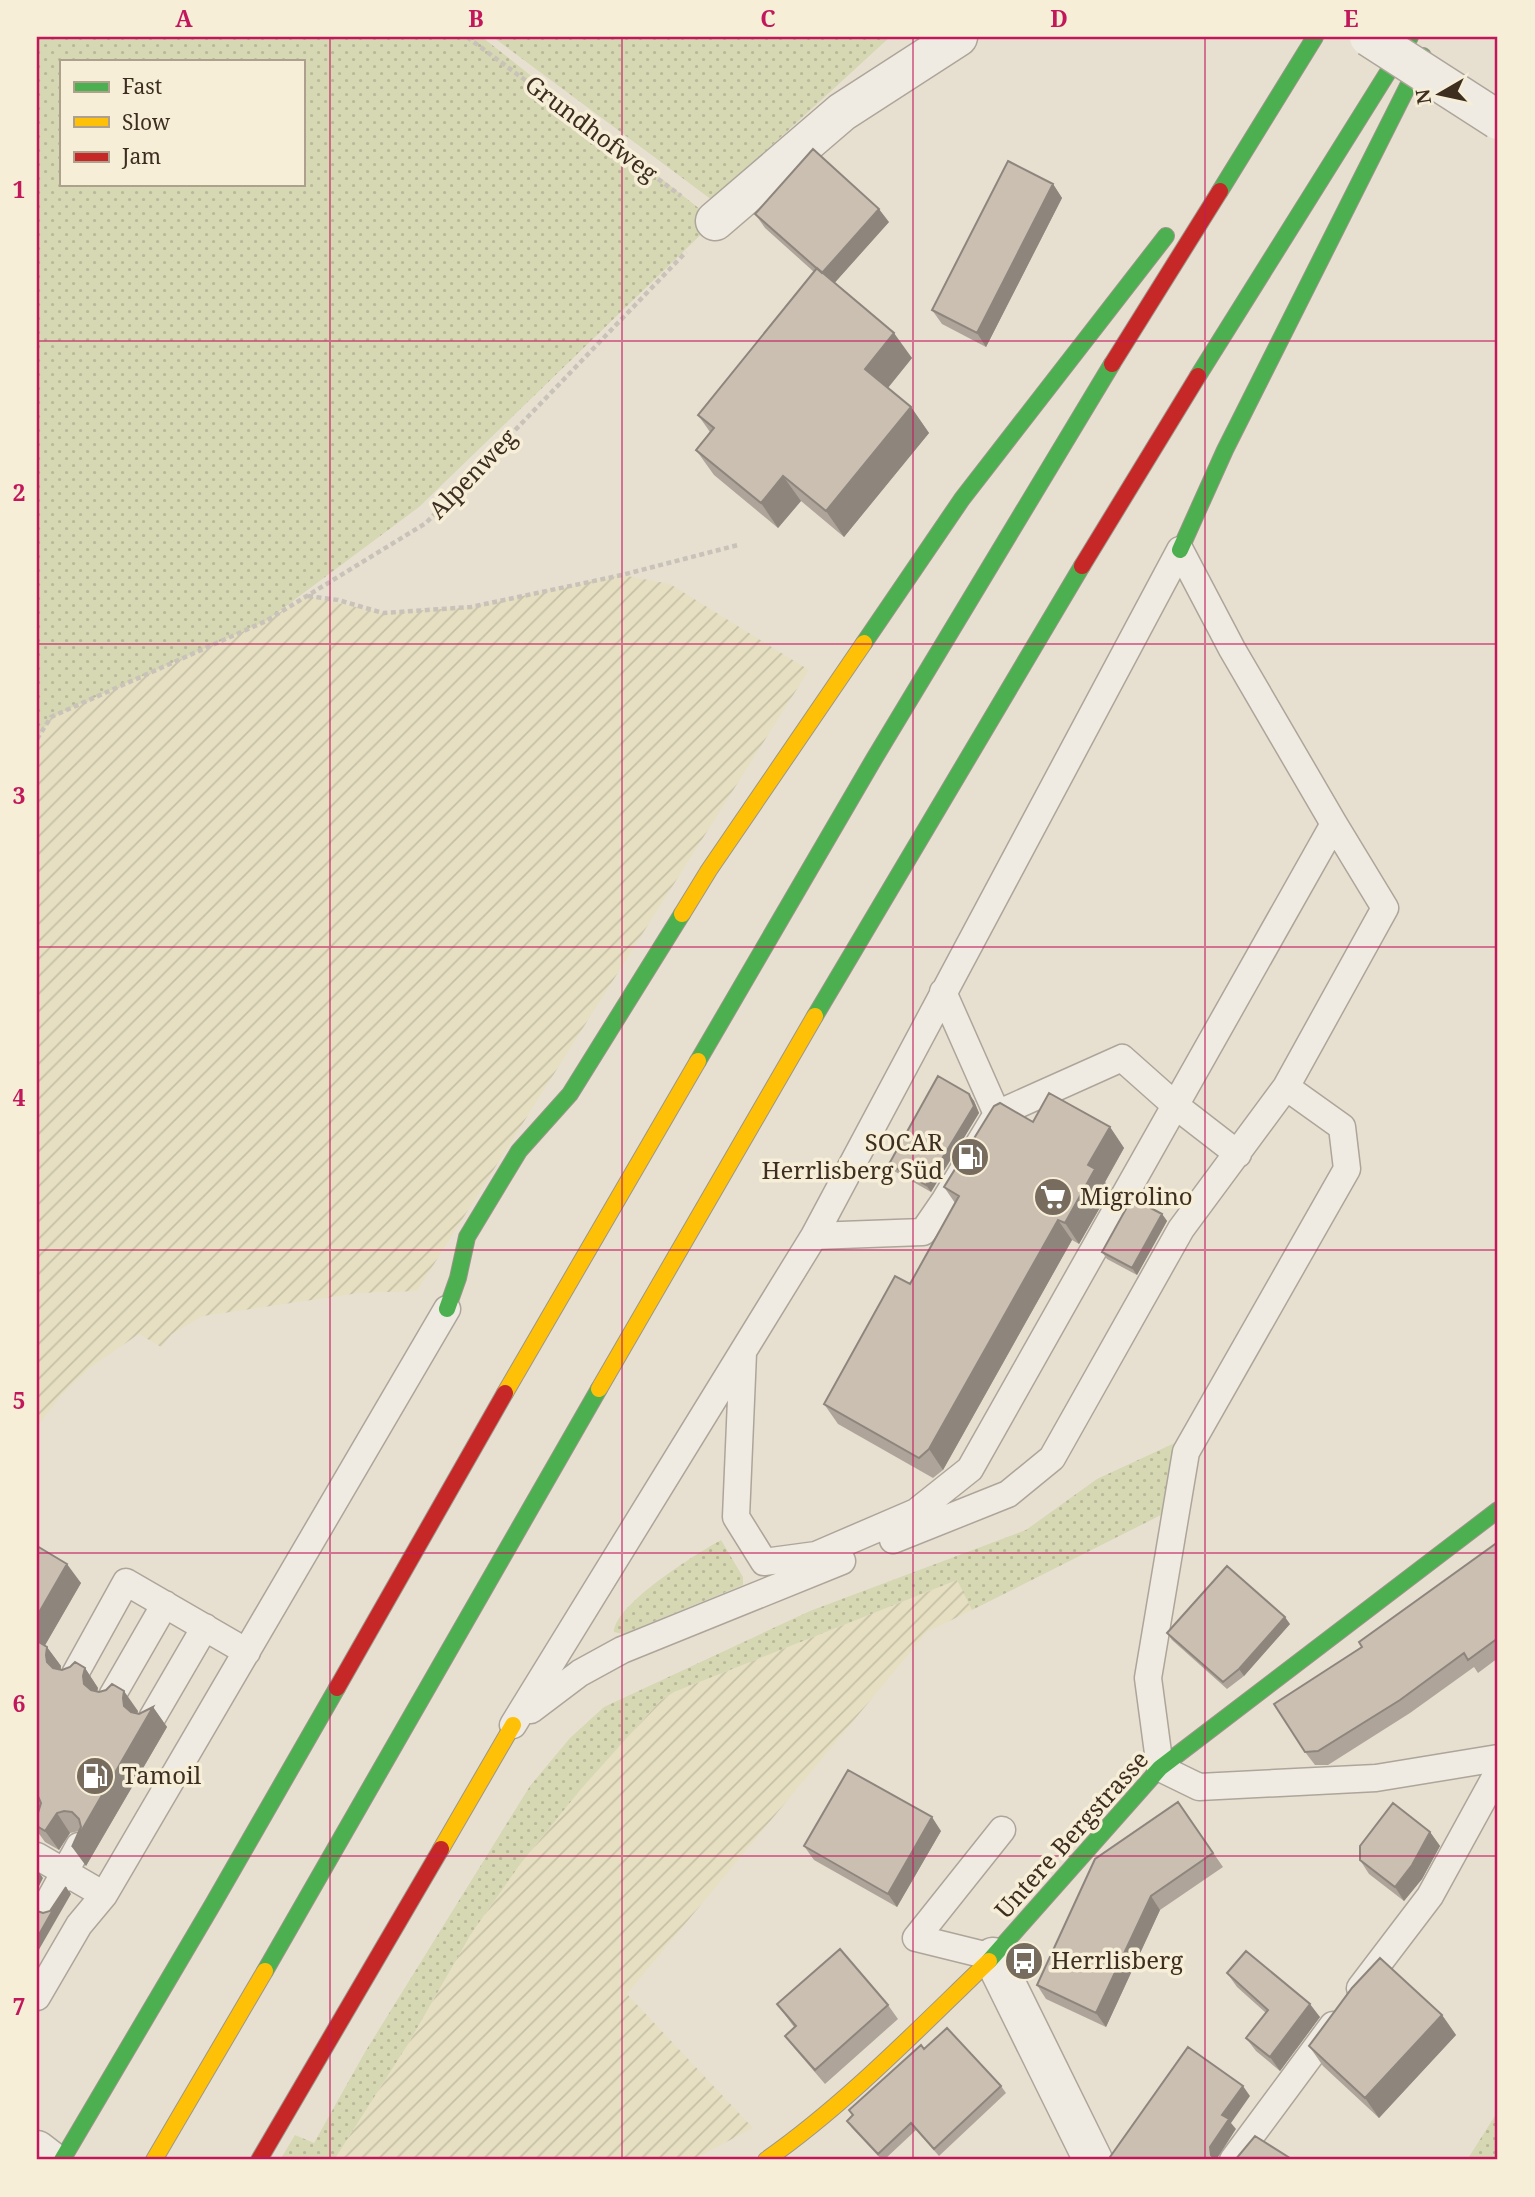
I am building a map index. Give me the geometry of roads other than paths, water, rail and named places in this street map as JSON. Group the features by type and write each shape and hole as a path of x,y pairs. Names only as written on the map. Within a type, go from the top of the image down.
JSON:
{"main road":[{"path":"62,2160 227,1880 590,1245 860,783 1078,418 1315,37"},
{"path":"154,2160 304,1906 663,1276 956,776 1147,459 1410,37"},
{"path":"1180,550 1225,450 1433,37"},
{"path":"1205,185 1289,76"},
{"path":"447,1309 458,1278 467,1237 519,1151 570,1094 709,870 962,499 1172,228"},
{"name":"Untere Bergstrasse","path":"766,2160 884,2062 993,1957 1160,1768 1498,1510"},
{"path":"259,2160 513,1725"}],"street":[{"path":"715,222 842,112 958,37"},
{"path":"1369,37 1498,120"},
{"path":"993,1957 1093,2160"},
{"path":"37,2150 50,2160"}],"lane":[{"path":"513,1725 550,1693 622,1650 1008,1494 1052,1458 1181,1229 1286,1087 1385,908 1232,649 1180,550"},
{"path":"513,1725 814,1237 1180,550"},
{"path":"744,1353 736,1517 764,1562 816,1555 916,1512 970,1469 1335,824"},
{"path":"943,992 997,1114"},
{"path":"814,1237 923,1232 946,1200 997,1114 1122,1058 1176,1106 1238,1154"},
{"path":"1286,1087 1342,1127 1347,1169 1186,1452 1148,1678 1160,1768 1199,1787 1376,1778 1498,1758"},
{"path":"37,1997 79,1925 104,1895 447,1309"},
{"path":"75,1674 126,1582 247,1652"},
{"path":"112,1696 165,1604"},
{"path":"152,1718 205,1627"},
{"path":"1233,2160 1430,1896 1498,1772"},
{"path":"993,1957 916,1938 1002,1830"},
{"path":"47,1903 79,1846"},
{"path":"37,1856 104,1895"}],"place":[{"name":"SOCAR Herrlisberg Süd","path":"970,1157"},
{"name":"Migrolino","path":"1053,1197"},
{"name":"Tamoil","path":"95,1776"},
{"name":"Herrlisberg","path":"1024,1961"}]}
